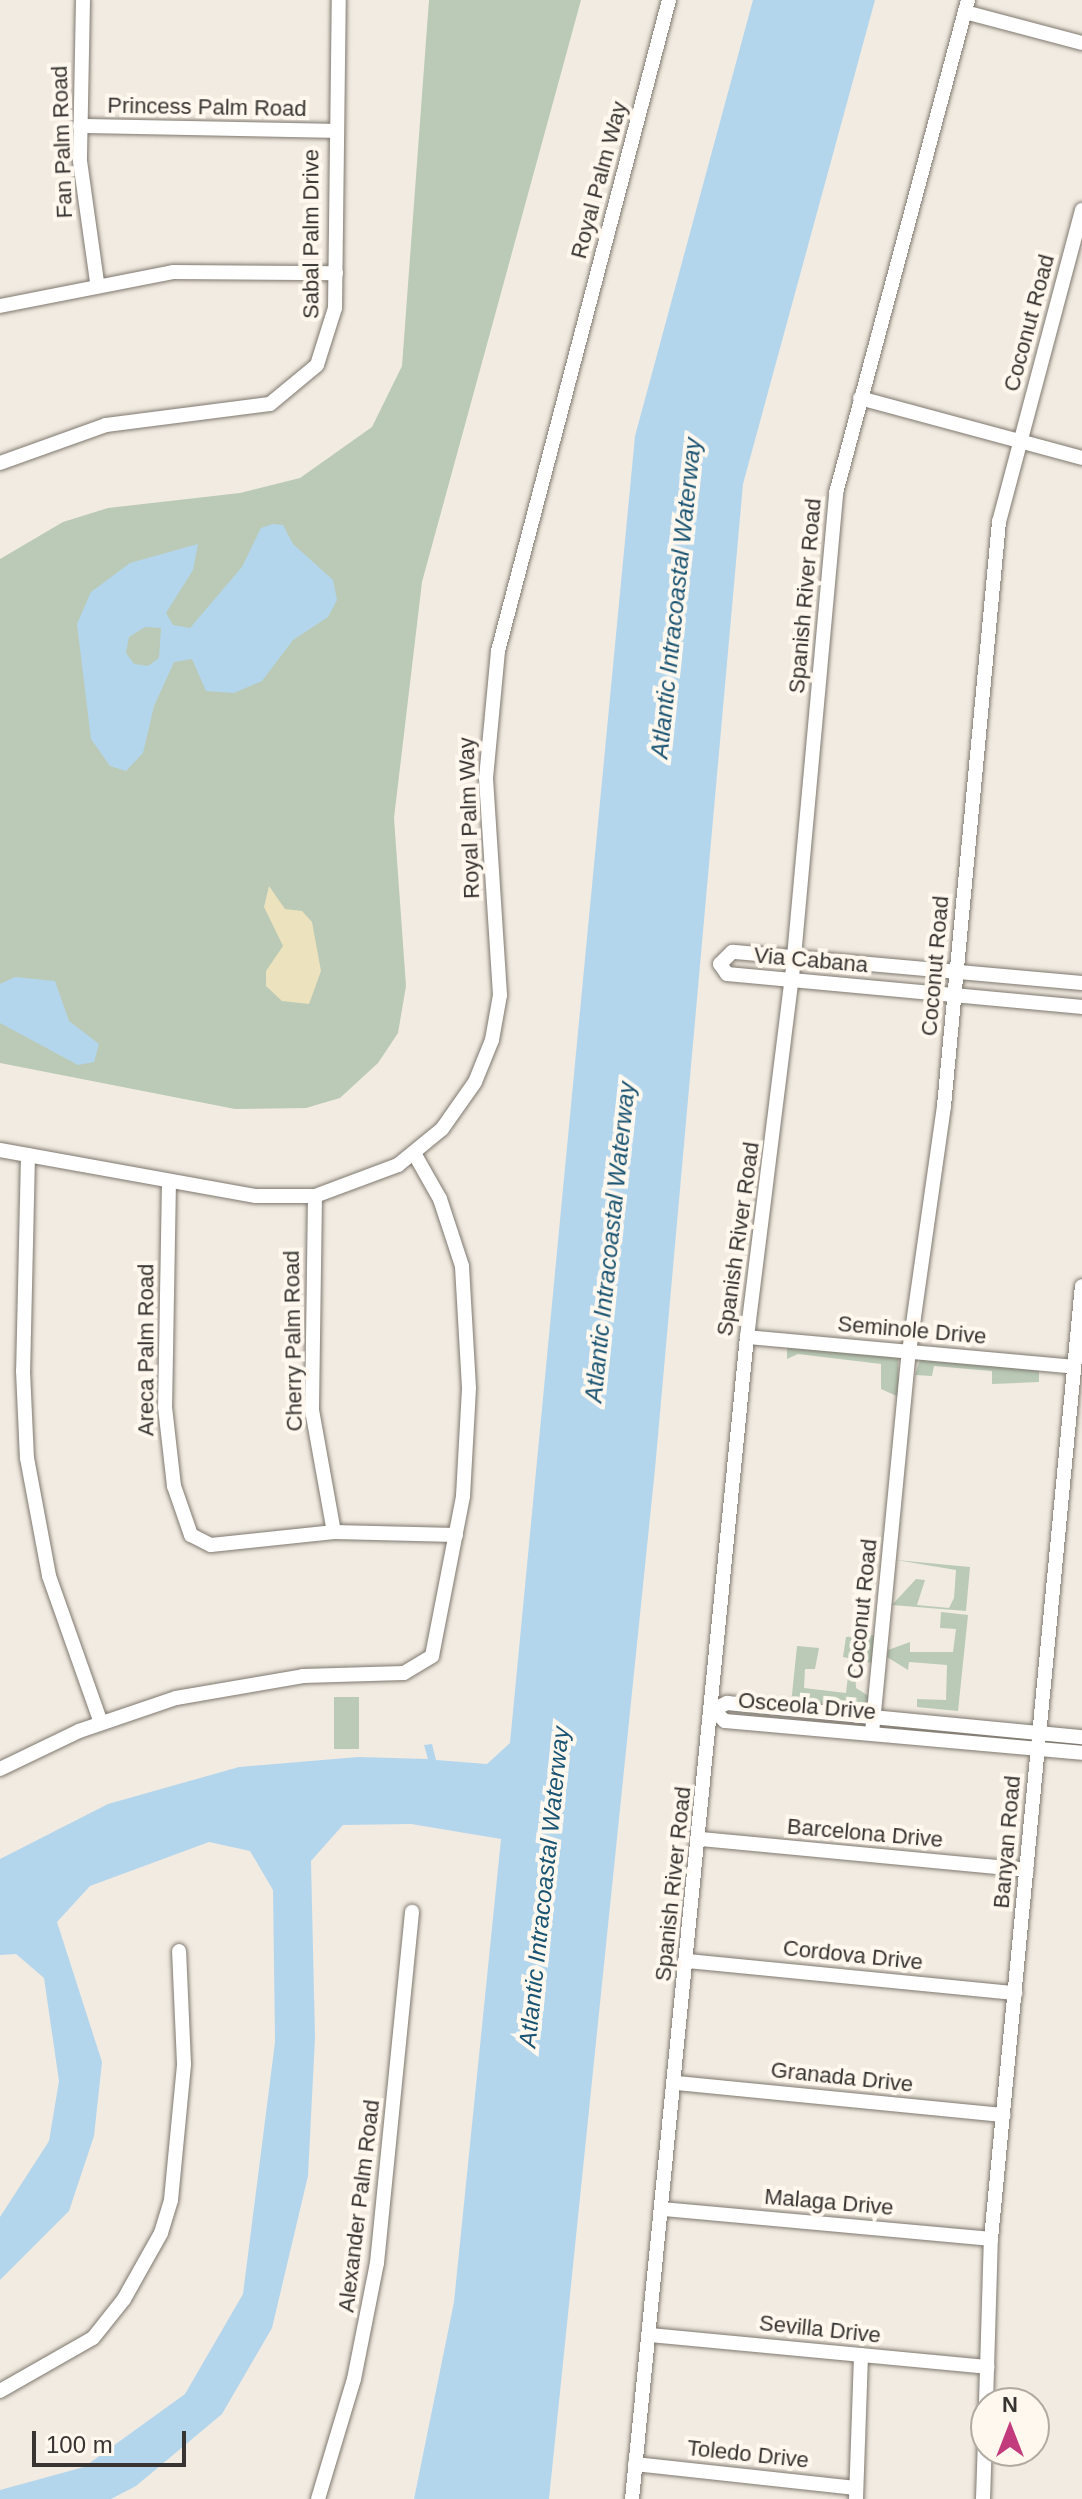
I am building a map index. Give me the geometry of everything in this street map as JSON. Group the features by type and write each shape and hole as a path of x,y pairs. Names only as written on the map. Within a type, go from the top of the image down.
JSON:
{"street":[{"name":"Fan Palm Road","path":"83,0 82,198 97,282"},
{"name":"Sabal Palm Drive","path":"0,463 106,425 241,411 279,399 305,380 327,347 336,273 334,131 339,0"},
{"name":"Royal Palm Way","path":"0,1150 256,1196 315,1196 379,1176 414,1153 464,1102 495,1028 500,972 486,778 498,651 669,0"},
{"path":"967,6 1082,43"},
{"name":"Spanish River Road","path":"632,2499 713,1710 747,1337 794,957 836,493 967,6"},
{"name":"Princess Palm Road","path":"80,126 334,131"},
{"name":"Coconut Road","path":"872,1733 909,1352 955,996 999,522 1082,210"},
{"path":"0,306 97,282 198,271 336,273"},
{"path":"860,398 1082,458"},
{"name":"Via Cabana","path":"1082,983 732,952 720,964 727,974 1082,1007"},
{"path":"0,1769 101,1723 261,1681 422,1667 436,1646 456,1535 468,1443 464,1289 440,1199 414,1153"},
{"path":"28,1155 23,1371 27,1458 49,1576 101,1723"},
{"name":"Areca Palm Road","path":"169,1181 165,1407 183,1526 211,1545 334,1532 456,1535"},
{"name":"Cherry Palm Road","path":"315,1196 312,1410 334,1532"},
{"name":"Banyan Road","path":"986,2387 991,2239 1082,1286"},
{"name":"Seminole Drive","path":"747,1337 1074,1367"},
{"name":"Osceola Drive","path":"1082,1737 727,1703 713,1710 725,1721 1082,1753"},
{"name":"Barcelona Drive","path":"700,1839 1027,1870"},
{"name":"Alexander Palm Road","path":"318,2499 354,2379 377,2263 412,1912"},
{"path":"0,2391 93,2338 124,2299 161,2233 171,2200 184,2064 179,1951"},
{"name":"Cordova Drive","path":"687,1961 1015,1993"},
{"name":"Granada Drive","path":"676,2083 1003,2115"},
{"name":"Malaga Drive","path":"663,2209 991,2239"},
{"name":"Sevilla Drive","path":"649,2335 987,2367"},
{"path":"856,2494 861,2355"},
{"name":"Toledo Drive","path":"635,2464 856,2494"},
{"name":"Banyan Road","path":"983,2499 984,2467"}],"green space":[{"path":"429,0 581,0 422,582 394,818 406,986 398,1033 378,1063 340,1098 306,1108 235,1109 0,1063 0,559 63,522 108,508 240,493 300,478 372,427 402,366"},
{"path":"787,1347 898,1357 899,1397 881,1389 881,1364 798,1354 787,1359"},
{"path":"920,1360 1039,1370 1039,1382 992,1384 992,1371 934,1366 932,1376 915,1375"},
{"path":"896,1560 970,1567 966,1611 892,1605 916,1579 925,1580 917,1605 949,1608 954,1598 956,1570"},
{"path":"941,1612 968,1615 958,1711 917,1707 917,1699 946,1700 947,1665 909,1662 908,1670 887,1657 888,1650 910,1642 910,1652 953,1652 956,1629 940,1628"},
{"path":"876,1635 872,1663 843,1657 846,1637"},
{"path":"797,1646 819,1648 815,1669 805,1669 804,1688 846,1693 849,1667 855,1667 856,1688 870,1697 868,1704 858,1710 791,1704"},
{"path":"334,1697 359,1697 359,1749 334,1749"}],"sand":[{"path":"269,886 285,909 302,911 312,922 321,971 309,1004 282,1001 266,986 266,971 283,946 264,907"}],"water":[{"name":"Atlantic Intracoastal Waterway","path":"753,0 875,0 743,484 655,1469 549,2499 414,2499 454,2302 501,1839 411,1824 343,1825 311,1861 315,2038 308,2176 272,2328 222,2414 136,2486 111,2499 0,2499 0,2490 84,2467 185,2394 243,2294 275,2042 273,1890 250,1851 209,1842 90,1886 57,1922 102,2062 94,2136 69,2211 0,2280 0,2217 49,2141 59,2081 44,1978 16,1954 0,1955 0,1859 108,1804 239,1767 358,1757 428,1759 424,1745 432,1744 436,1760 487,1764 510,1743 635,436"},
{"path":"283,525 293,544 333,580 337,600 328,617 293,640 262,681 234,693 206,691 192,659 174,662 154,706 143,753 126,771 110,766 91,739 77,624 91,592 130,563 198,544 193,570 166,613 173,625 190,628 242,567 261,528","holes":["145,627 161,628 159,658 148,666 134,664 126,653 129,637"]},
{"path":"15,977 55,981 69,1021 99,1044 94,1062 78,1065 0,1023 0,984"}]}
